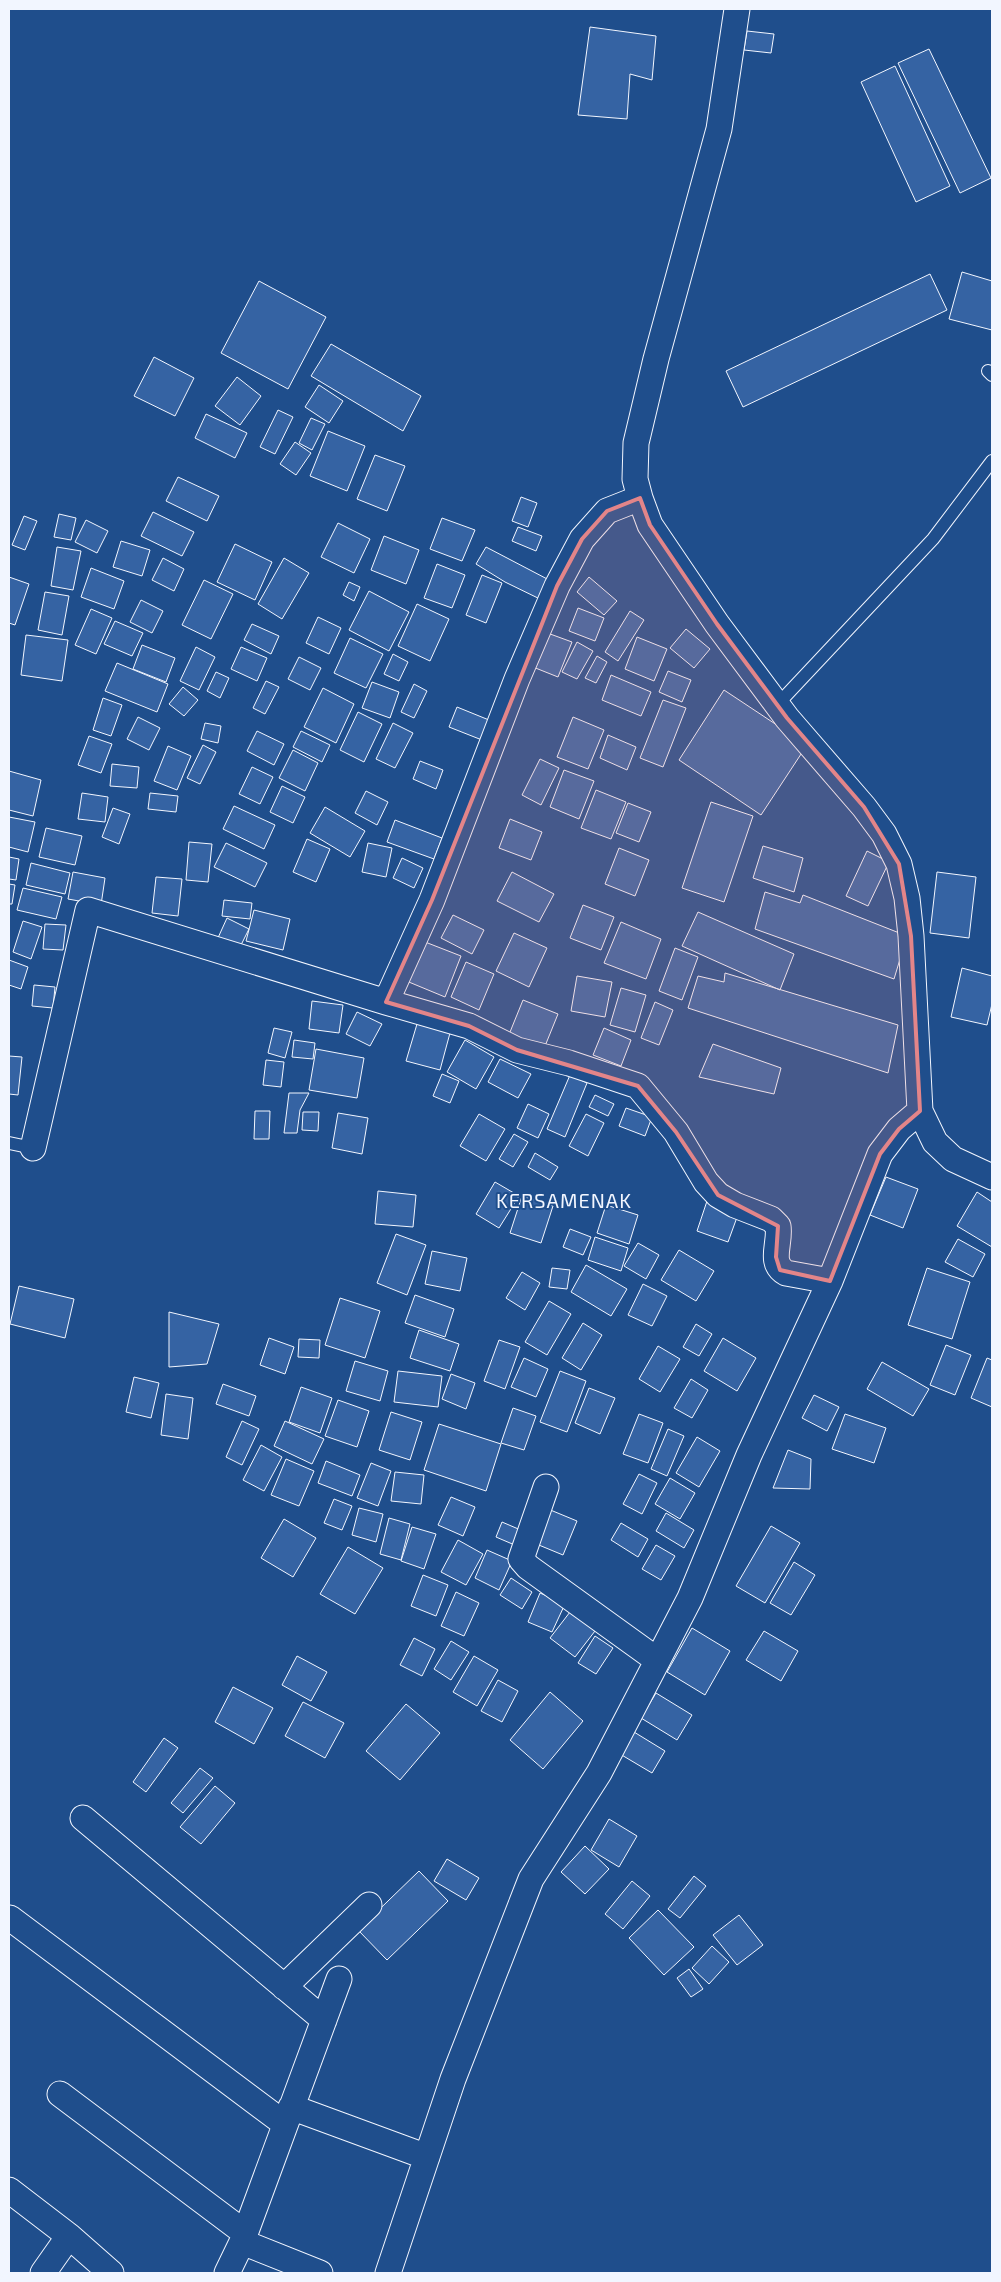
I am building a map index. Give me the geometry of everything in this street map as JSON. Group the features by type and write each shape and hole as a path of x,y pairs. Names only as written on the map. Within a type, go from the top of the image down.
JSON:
{"street":[{"path":"738,9 718,129 656,359 636,443 635,479 650,525 716,624 777,705 864,807 884,834 899,864 907,898 911,936 920,1111 935,1142 953,1159 992,1177"},
{"path":"386,1002 432,900 517,679 558,586 582,539 607,511 640,498"},
{"path":"33,1148 88,910 469,1026 517,1050 569,1063 638,1086 676,1132 706,1182 718,1195 735,1205 771,1220 778,1226 776,1265 780,1270 786,1273 830,1281"},
{"path":"388,2273 453,2079 532,1880 600,1773 690,1598 748,1455 830,1281 880,1154 899,1129 920,1111"},
{"path":"546,1486 521,1559 528,1567 658,1660"},
{"path":"83,1818 324,2020"},
{"path":"284,1987 369,1905"},
{"path":"10,1918 288,2115 427,2157"},
{"path":"227,2273 243,2237 339,1979"},
{"path":"60,2094 243,2237 320,2273"},
{"path":"9,2190 69,2236 110,2273"},
{"path":"43,2273 69,2236"}],"lane":[{"path":"777,705 933,539 992,461"},
{"path":"9,1143 33,1148"}],"highlighted area":[{"path":"640,498 650,525 717,624 787,718 864,807 899,864 911,936 920,1111 899,1129 880,1154 830,1281 780,1270 776,1257 778,1226 718,1195 676,1132 638,1086 517,1050 469,1026 386,1002 432,900 557,586 582,539 607,511"}],"building":[{"path":"590,27 656,36 652,80 630,74 627,119 578,115"},
{"path":"747,31 774,34 771,53 744,50"},
{"path":"929,49 991,178 960,193 898,63"},
{"path":"895,66 950,186 916,202 861,82"},
{"path":"962,272 992,281 992,330 949,319"},
{"path":"930,274 947,310 743,407 726,371"},
{"path":"259,281 326,317 288,389 221,353"},
{"path":"331,344 421,396 403,431 311,376"},
{"path":"154,357 194,378 175,416 134,396"},
{"path":"237,377 261,396 240,425 215,406"},
{"path":"319,385 343,401 329,423 305,407"},
{"path":"278,410 293,417 275,454 260,447"},
{"path":"206,414 247,433 235,458 195,438"},
{"path":"311,418 325,424 312,450 299,443"},
{"path":"328,431 365,446 347,491 310,476"},
{"path":"295,442 311,453 296,475 280,464"},
{"path":"375,455 405,466 387,511 357,499"},
{"path":"178,477 219,496 207,521 166,501"},
{"path":"521,497 537,503 528,527 512,521"},
{"path":"153,512 194,532 182,556 141,536"},
{"path":"59,514 76,518 71,540 54,537"},
{"path":"24,516 37,521 25,550 12,545"},
{"path":"442,518 475,530 462,561 430,549"},
{"path":"86,520 108,531 97,553 75,542"},
{"path":"338,523 370,539 354,573 321,557"},
{"path":"518,527 542,536 536,551 512,541"},
{"path":"384,536 419,550 406,584 371,570"},
{"path":"121,541 150,550 142,576 113,567"},
{"path":"235,544 272,562 255,600 217,582"},
{"path":"57,547 81,551 73,590 51,586"},
{"path":"486,547 551,581 544,601 505,582 476,564"},
{"path":"163,558 184,569 174,591 152,580"},
{"path":"284,558 309,573 282,619 258,604"},
{"path":"437,564 465,575 452,608 424,598"},
{"path":"91,568 124,581 114,609 81,597"},
{"path":"482,575 502,583 486,623 466,615"},
{"path":"9,577 29,584 15,625 9,623"},
{"path":"589,577 617,601 604,615 577,592"},
{"path":"204,580 233,594 211,639 182,625"},
{"path":"349,582 360,587 354,601 343,595"},
{"path":"369,591 409,612 389,651 349,630"},
{"path":"45,592 69,596 62,635 38,630"},
{"path":"141,600 163,611 152,633 130,622"},
{"path":"417,604 449,619 430,661 398,646"},
{"path":"578,608 604,618 595,641 569,631"},
{"path":"91,609 112,618 96,654 75,645"},
{"path":"630,611 644,620 618,661 605,652"},
{"path":"318,617 341,628 329,654 306,643"},
{"path":"115,621 143,633 132,656 104,644"},
{"path":"252,624 279,636 271,654 244,640"},
{"path":"686,629 710,649 694,668 670,648"},
{"path":"542,631 572,642 558,677 528,665"},
{"path":"26,635 68,640 62,681 21,675"},
{"path":"637,637 667,649 654,681 625,669"},
{"path":"350,638 383,654 366,688 334,673"},
{"path":"577,642 593,651 577,679 562,672"},
{"path":"142,645 175,658 166,682 133,669"},
{"path":"196,647 215,657 199,690 180,681"},
{"path":"241,647 267,658 257,681 231,669"},
{"path":"393,654 408,662 399,681 384,674"},
{"path":"597,656 607,662 596,683 585,678"},
{"path":"299,657 321,668 310,690 288,679"},
{"path":"117,663 168,684 157,712 105,691"},
{"path":"668,671 691,680 682,702 659,692"},
{"path":"216,672 229,678 220,698 207,691"},
{"path":"611,675 651,692 641,716 602,700"},
{"path":"266,681 279,687 265,714 253,708"},
{"path":"372,682 399,692 390,718 362,708"},
{"path":"414,684 427,691 414,718 401,712"},
{"path":"183,687 198,700 184,716 169,704"},
{"path":"323,688 354,704 336,743 304,727"},
{"path":"724,690 807,745 761,815 679,760"},
{"path":"103,698 122,705 111,736 93,730"},
{"path":"663,700 686,708 663,767 640,758"},
{"path":"457,707 489,720 482,740 449,727"},
{"path":"358,712 382,724 364,762 340,750"},
{"path":"138,717 160,728 149,750 127,739"},
{"path":"573,717 604,730 588,769 557,757"},
{"path":"205,723 221,726 218,743 201,739"},
{"path":"393,723 413,733 395,768 376,759"},
{"path":"257,731 284,744 274,765 247,751"},
{"path":"301,731 330,745 322,762 293,747"},
{"path":"608,735 636,747 627,770 600,758"},
{"path":"89,736 112,744 101,773 78,765"},
{"path":"203,745 216,752 200,784 187,778"},
{"path":"168,746 191,756 177,790 154,781"},
{"path":"293,750 318,763 305,791 279,778"},
{"path":"540,759 559,768 541,805 522,795"},
{"path":"420,761 443,770 436,789 413,779"},
{"path":"112,764 139,767 137,788 110,786"},
{"path":"252,767 273,777 260,804 239,794"},
{"path":"564,770 594,781 579,819 550,807"},
{"path":"9,771 41,780 33,816 9,810"},
{"path":"282,786 305,797 293,823 270,812"},
{"path":"596,790 626,802 611,839 581,828"},
{"path":"366,791 388,802 377,825 355,813"},
{"path":"82,793 108,797 105,822 78,819"},
{"path":"150,793 178,796 176,812 148,809"},
{"path":"711,802 753,816 724,902 682,888"},
{"path":"628,803 651,812 639,842 616,833"},
{"path":"234,806 275,825 264,849 223,829"},
{"path":"325,807 365,831 350,857 310,833"},
{"path":"113,808 130,814 119,844 102,837"},
{"path":"9,817 35,822 28,852 9,847"},
{"path":"510,819 542,832 531,860 499,848"},
{"path":"395,820 442,838 434,859 387,842"},
{"path":"46,828 82,836 75,865 39,857"},
{"path":"307,839 330,849 316,882 293,872"},
{"path":"189,842 212,844 208,882 186,880"},
{"path":"226,843 267,863 255,887 214,867"},
{"path":"368,843 392,848 386,877 362,872"},
{"path":"763,846 803,858 794,892 753,878"},
{"path":"619,848 649,860 635,896 605,884"},
{"path":"867,851 889,862 868,906 846,896"},
{"path":"9,857 19,859 16,880 9,879"},
{"path":"402,858 423,868 414,888 393,878"},
{"path":"31,863 70,873 65,894 26,885"},
{"path":"73,872 105,878 101,905 68,899"},
{"path":"512,872 554,894 539,922 497,901"},
{"path":"937,872 976,877 969,938 930,933"},
{"path":"156,877 182,879 178,916 152,913"},
{"path":"9,884 15,885 12,904 9,904"},
{"path":"23,888 62,897 56,919 17,910"},
{"path":"765,892 800,903 803,895 907,936 894,979 755,929"},
{"path":"224,900 252,903 250,919 222,916"},
{"path":"583,905 614,917 601,950 570,938"},
{"path":"254,910 290,919 283,950 246,941"},
{"path":"698,912 794,954 780,990 682,946"},
{"path":"453,915 484,930 472,954 441,938"},
{"path":"227,918 249,929 238,951 217,940"},
{"path":"23,921 42,927 31,959 13,952"},
{"path":"621,922 661,939 646,979 604,963"},
{"path":"45,924 66,925 63,950 43,949"},
{"path":"514,933 547,948 529,987 496,971"},
{"path":"420,940 461,956 445,997 404,980"},
{"path":"675,948 698,957 682,1000 659,991"},
{"path":"9,960 28,967 21,989 9,985"},
{"path":"466,962 494,974 479,1010 451,997"},
{"path":"962,968 992,976 992,1004 987,1025 951,1017"},
{"path":"725,973 898,1025 888,1073 688,1008 698,976 724,982"},
{"path":"577,976 612,982 605,1017 571,1011"},
{"path":"34,985 55,987 53,1008 32,1006"},
{"path":"621,988 646,995 635,1032 610,1025"},
{"path":"523,1000 558,1014 543,1051 508,1037"},
{"path":"312,1001 343,1005 339,1033 309,1029"},
{"path":"655,1002 673,1010 659,1045 641,1038"},
{"path":"357,1012 382,1024 370,1046 346,1034"},
{"path":"417,1024 450,1033 440,1070 406,1061"},
{"path":"274,1028 292,1032 285,1058 268,1053"},
{"path":"604,1028 631,1040 621,1066 593,1055"},
{"path":"294,1040 315,1043 313,1059 292,1057"},
{"path":"465,1040 494,1057 476,1089 447,1072"},
{"path":"713,1044 781,1068 774,1094 699,1077"},
{"path":"316,1049 364,1058 357,1098 309,1090"},
{"path":"9,1056 22,1057 18,1095 9,1094"},
{"path":"500,1059 531,1074 518,1098 488,1082"},
{"path":"266,1060 284,1062 281,1087 263,1085"},
{"path":"442,1074 459,1081 450,1103 433,1096"},
{"path":"570,1075 587,1083 565,1137 547,1129"},
{"path":"289,1093 309,1093 300,1110 297,1133 284,1133"},
{"path":"595,1095 614,1104 608,1116 589,1107"},
{"path":"528,1104 549,1114 538,1138 517,1128"},
{"path":"626,1108 652,1117 645,1136 619,1126"},
{"path":"255,1111 270,1111 269,1139 254,1139"},
{"path":"303,1112 319,1112 318,1131 302,1130"},
{"path":"338,1113 368,1118 362,1154 332,1148"},
{"path":"479,1114 505,1129 486,1161 460,1146"},
{"path":"586,1114 604,1123 588,1156 569,1146"},
{"path":"514,1134 528,1142 513,1167 499,1159"},
{"path":"535,1153 558,1167 550,1180 528,1167"},
{"path":"886,1177 918,1189 903,1228 870,1215"},
{"path":"495,1182 519,1196 499,1228 476,1214"},
{"path":"378,1191 416,1195 413,1227 375,1224"},
{"path":"977,1192 992,1202 992,1247 957,1226"},
{"path":"522,1196 553,1206 541,1243 510,1233"},
{"path":"708,1198 740,1209 728,1242 697,1231"},
{"path":"606,1205 638,1215 629,1244 597,1233"},
{"path":"570,1229 591,1237 583,1255 563,1247"},
{"path":"396,1234 426,1245 407,1295 377,1283"},
{"path":"595,1237 628,1248 621,1271 588,1260"},
{"path":"958,1239 985,1254 973,1277 945,1262"},
{"path":"638,1243 659,1255 646,1279 624,1266"},
{"path":"679,1250 714,1271 696,1301 661,1280"},
{"path":"432,1251 467,1258 460,1291 425,1284"},
{"path":"586,1265 627,1289 611,1316 571,1292"},
{"path":"552,1268 570,1270 567,1289 549,1287"},
{"path":"927,1268 970,1282 952,1339 908,1325"},
{"path":"522,1272 540,1283 525,1310 506,1298"},
{"path":"643,1284 667,1296 652,1326 628,1315"},
{"path":"19,1286 74,1299 65,1338 10,1324"},
{"path":"415,1295 454,1309 445,1337 405,1323"},
{"path":"340,1298 380,1311 365,1358 325,1345"},
{"path":"549,1301 571,1314 547,1355 525,1342"},
{"path":"169,1312 219,1324 207,1364 169,1367"},
{"path":"583,1323 602,1335 581,1370 562,1358"},
{"path":"696,1324 712,1334 699,1356 683,1347"},
{"path":"419,1330 459,1344 450,1371 410,1358"},
{"path":"269,1338 294,1347 285,1374 260,1365"},
{"path":"723,1338 756,1358 737,1391 704,1371"},
{"path":"299,1339 320,1340 319,1358 298,1357"},
{"path":"499,1340 520,1347 505,1389 484,1381"},
{"path":"946,1345 971,1355 955,1395 930,1385"},
{"path":"658,1346 680,1359 660,1392 639,1379"},
{"path":"524,1358 548,1369 536,1397 511,1387"},
{"path":"987,1358 992,1360 992,1407 971,1398"},
{"path":"355,1361 388,1371 380,1401 346,1391"},
{"path":"882,1362 929,1389 913,1416 867,1389"},
{"path":"398,1371 442,1376 438,1407 394,1402"},
{"path":"560,1371 586,1381 567,1432 540,1422"},
{"path":"451,1374 475,1383 466,1409 442,1399"},
{"path":"134,1377 159,1383 151,1418 126,1412"},
{"path":"691,1379 708,1390 692,1418 674,1408"},
{"path":"223,1384 256,1396 249,1416 216,1404"},
{"path":"301,1387 332,1398 320,1433 289,1422"},
{"path":"589,1388 615,1398 600,1434 575,1423"},
{"path":"166,1394 193,1398 188,1439 161,1435"},
{"path":"814,1395 839,1407 827,1431 802,1418"},
{"path":"338,1400 369,1411 357,1447 325,1436"},
{"path":"513,1408 536,1416 524,1450 501,1443"},
{"path":"391,1412 422,1422 410,1460 379,1450"},
{"path":"639,1414 663,1423 648,1463 623,1454"},
{"path":"845,1414 886,1428 874,1463 832,1449"},
{"path":"242,1421 259,1429 242,1465 226,1457"},
{"path":"285,1421 324,1439 312,1464 274,1446"},
{"path":"439,1424 501,1444 486,1491 424,1470"},
{"path":"668,1429 684,1436 667,1476 651,1469"},
{"path":"697,1437 720,1451 699,1487 676,1473"},
{"path":"261,1445 282,1457 264,1491 243,1480"},
{"path":"788,1450 811,1459 810,1489 773,1488"},
{"path":"286,1459 314,1471 299,1506 271,1495"},
{"path":"326,1461 360,1475 352,1496 318,1483"},
{"path":"371,1463 391,1471 378,1506 357,1498"},
{"path":"395,1472 424,1475 421,1504 391,1501"},
{"path":"639,1474 657,1483 642,1514 623,1504"},
{"path":"670,1478 695,1493 680,1519 655,1504"},
{"path":"451,1497 475,1507 463,1536 438,1525"},
{"path":"334,1499 352,1506 342,1530 324,1523"},
{"path":"359,1508 383,1514 376,1542 352,1535"},
{"path":"548,1509 577,1521 563,1555 534,1543"},
{"path":"666,1513 694,1530 684,1548 656,1531"},
{"path":"389,1518 410,1524 401,1560 380,1554"},
{"path":"284,1519 316,1538 293,1577 261,1558"},
{"path":"502,1522 523,1531 517,1546 496,1537"},
{"path":"621,1523 648,1539 638,1557 611,1540"},
{"path":"771,1526 800,1543 765,1603 736,1586"},
{"path":"412,1527 436,1534 424,1569 401,1561"},
{"path":"458,1540 483,1554 466,1585 441,1572"},
{"path":"656,1545 675,1556 661,1580 642,1569"},
{"path":"348,1547 383,1568 355,1614 320,1594"},
{"path":"487,1550 512,1561 499,1590 475,1578"},
{"path":"794,1562 815,1575 791,1615 770,1603"},
{"path":"423,1575 448,1585 436,1616 411,1606"},
{"path":"511,1578 532,1592 522,1609 500,1595"},
{"path":"456,1592 479,1603 464,1636 441,1626"},
{"path":"540,1593 565,1604 552,1632 528,1622"},
{"path":"570,1612 595,1631 575,1657 550,1638"},
{"path":"692,1628 730,1651 705,1695 667,1672"},
{"path":"764,1631 798,1651 781,1681 746,1660"},
{"path":"595,1636 613,1648 596,1674 578,1663"},
{"path":"414,1638 435,1649 422,1676 400,1665"},
{"path":"451,1641 469,1652 451,1680 434,1669"},
{"path":"297,1656 327,1672 311,1701 282,1685"},
{"path":"474,1656 498,1670 477,1706 453,1692"},
{"path":"498,1680 518,1691 502,1722 481,1711"},
{"path":"233,1687 273,1708 254,1744 215,1722"},
{"path":"550,1692 583,1721 543,1769 510,1740"},
{"path":"656,1693 692,1715 677,1740 641,1718"},
{"path":"303,1702 344,1723 325,1758 285,1736"},
{"path":"406,1704 440,1733 400,1780 366,1751"},
{"path":"634,1732 665,1751 652,1773 620,1754"},
{"path":"164,1738 178,1748 146,1792 133,1782"},
{"path":"200,1768 213,1778 183,1813 171,1803"},
{"path":"215,1786 235,1803 201,1844 180,1827"},
{"path":"609,1819 637,1836 619,1867 591,1850"},
{"path":"585,1846 609,1869 585,1894 561,1872"},
{"path":"447,1859 479,1878 466,1900 434,1881"},
{"path":"419,1871 448,1901 387,1960 358,1930"},
{"path":"694,1876 706,1886 680,1918 668,1909"},
{"path":"632,1881 650,1896 623,1929 605,1914"},
{"path":"658,1910 694,1947 664,1975 629,1938"},
{"path":"739,1915 763,1945 737,1965 713,1935"},
{"path":"712,1946 729,1962 709,1984 692,1968"},
{"path":"689,1969 703,1989 691,1997 677,1978"}],"district":[{"name":"KERSAMENAK","path":"564,1200"}]}
